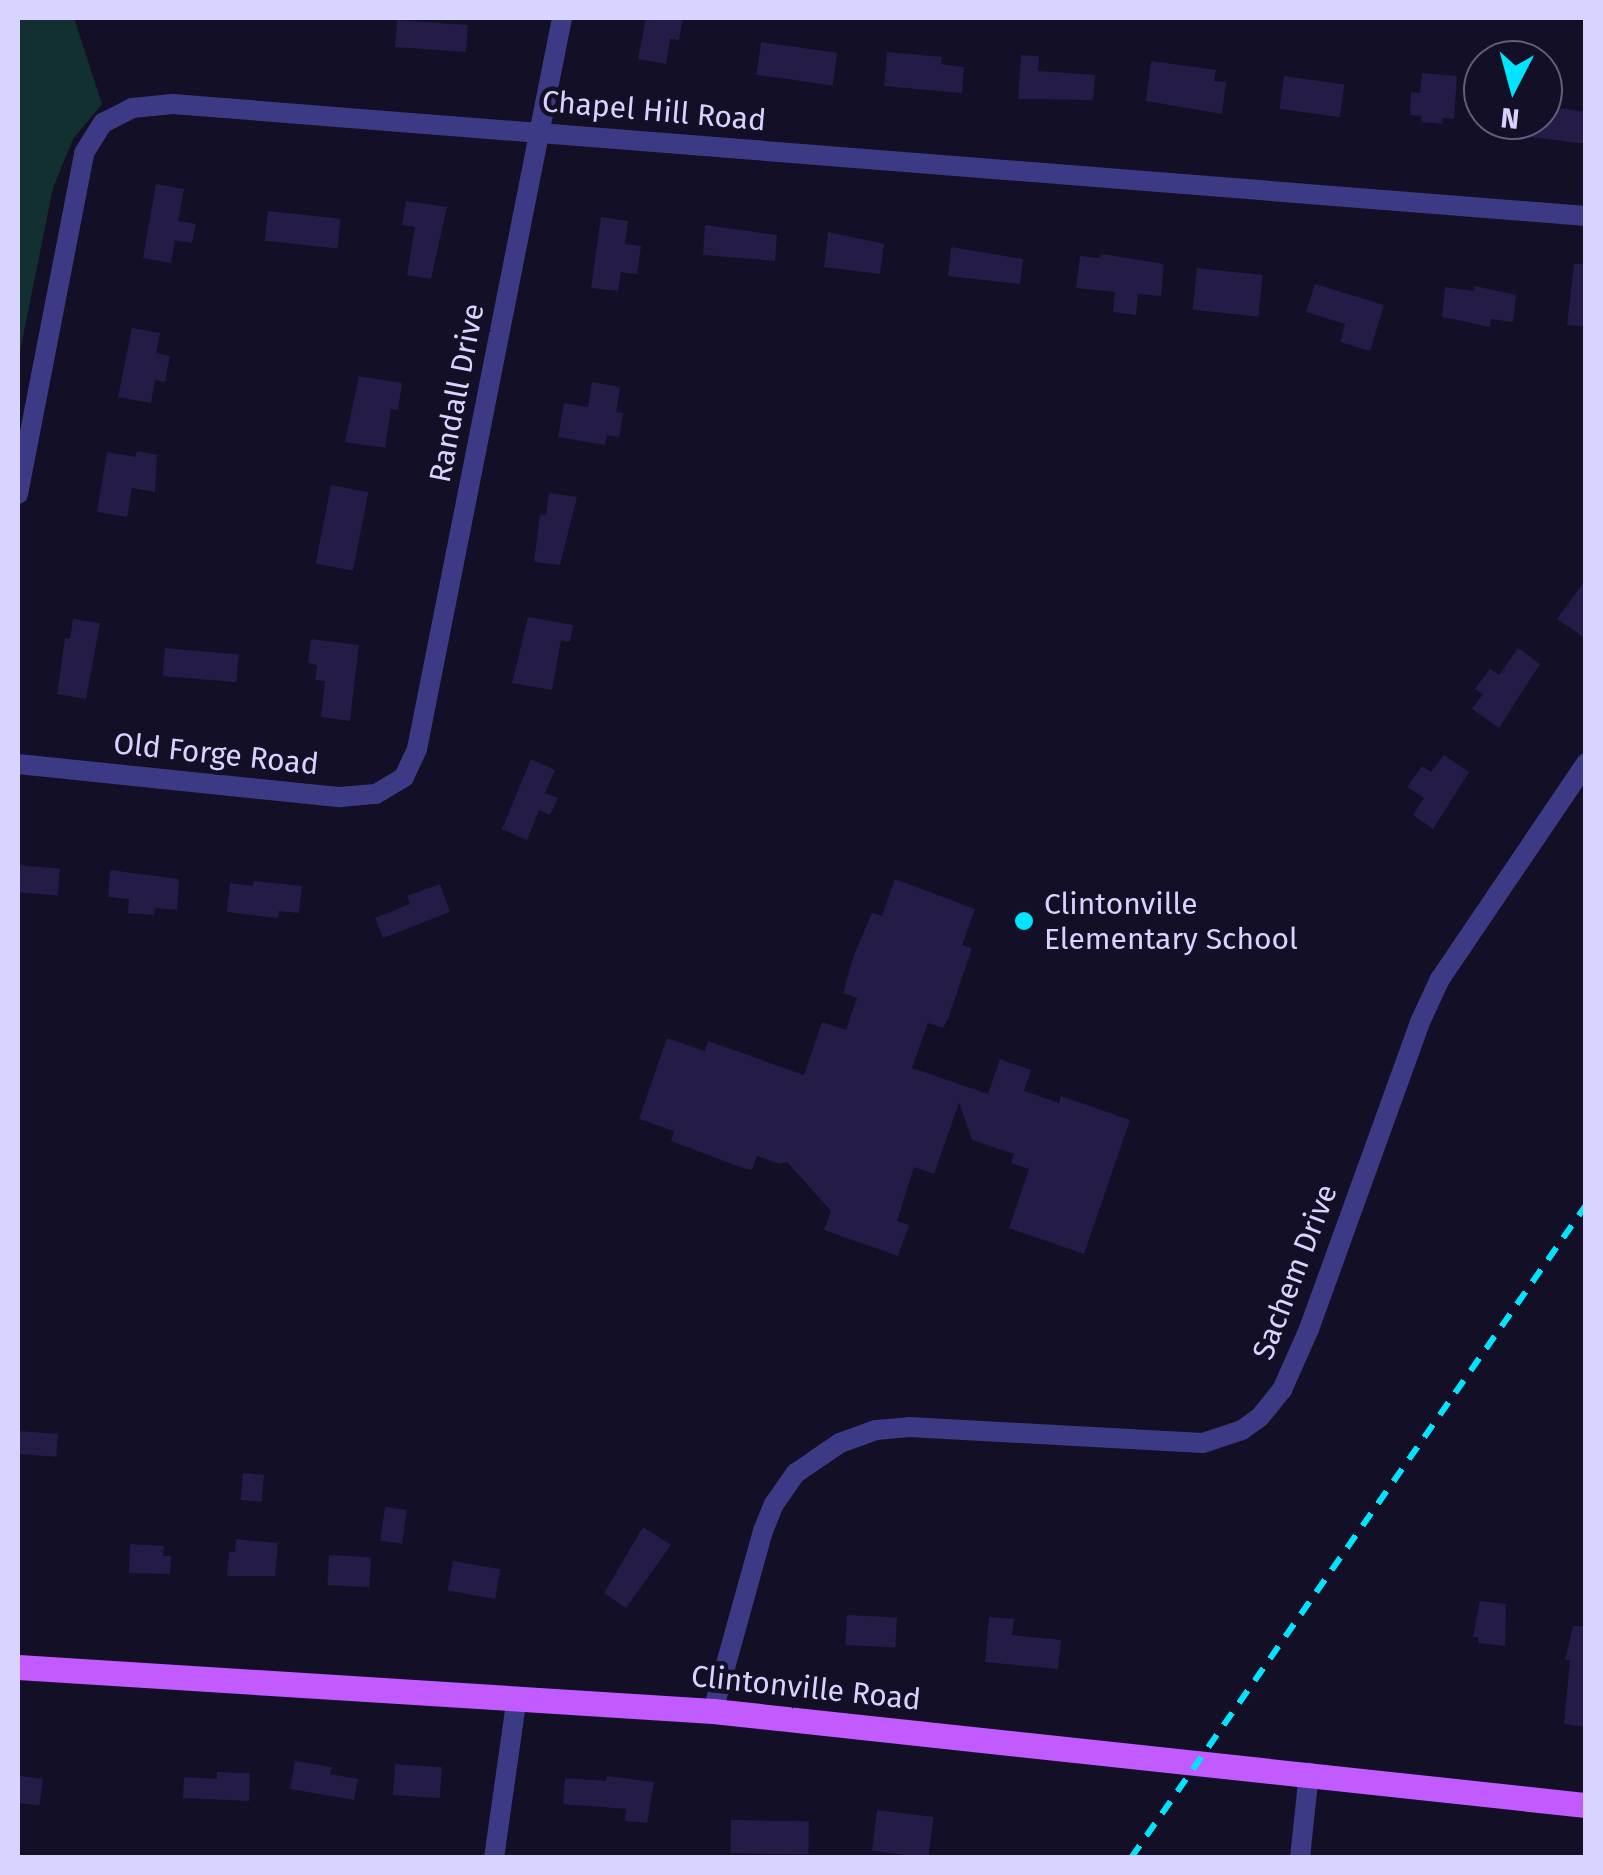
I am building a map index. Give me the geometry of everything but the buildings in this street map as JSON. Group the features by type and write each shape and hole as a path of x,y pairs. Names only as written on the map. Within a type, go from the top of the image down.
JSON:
{"main road":[{"name":"Clintonville Road","path":"18,1667 713,1711 1309,1772 1586,1805"}],"street":[{"name":"Randall Drive","path":"404,778 417,748 562,18"},
{"name":"Chapel Hill Road","path":"18,494 84,154 103,123 132,108 172,104 1586,216"},
{"name":"Sachem Drive","path":"713,1711 762,1531 774,1504 796,1473 840,1442 876,1430 909,1428 1124,1442 1203,1443 1242,1430 1260,1418 1282,1390 1309,1330 1420,1022 1440,979 1586,763"},
{"name":"Old Forge Road","path":"18,764 340,797 376,794 404,778"},
{"path":"494,1858 517,1697"},
{"path":"1300,1858 1309,1772"}],"green space":[{"path":"18,18 74,18 102,104 73,139 53,188 18,361"}],"railway":[{"path":"1131,1858 1586,1205"}],"place":[{"name":"Clintonville Elementary School","path":"1024,921"}]}
